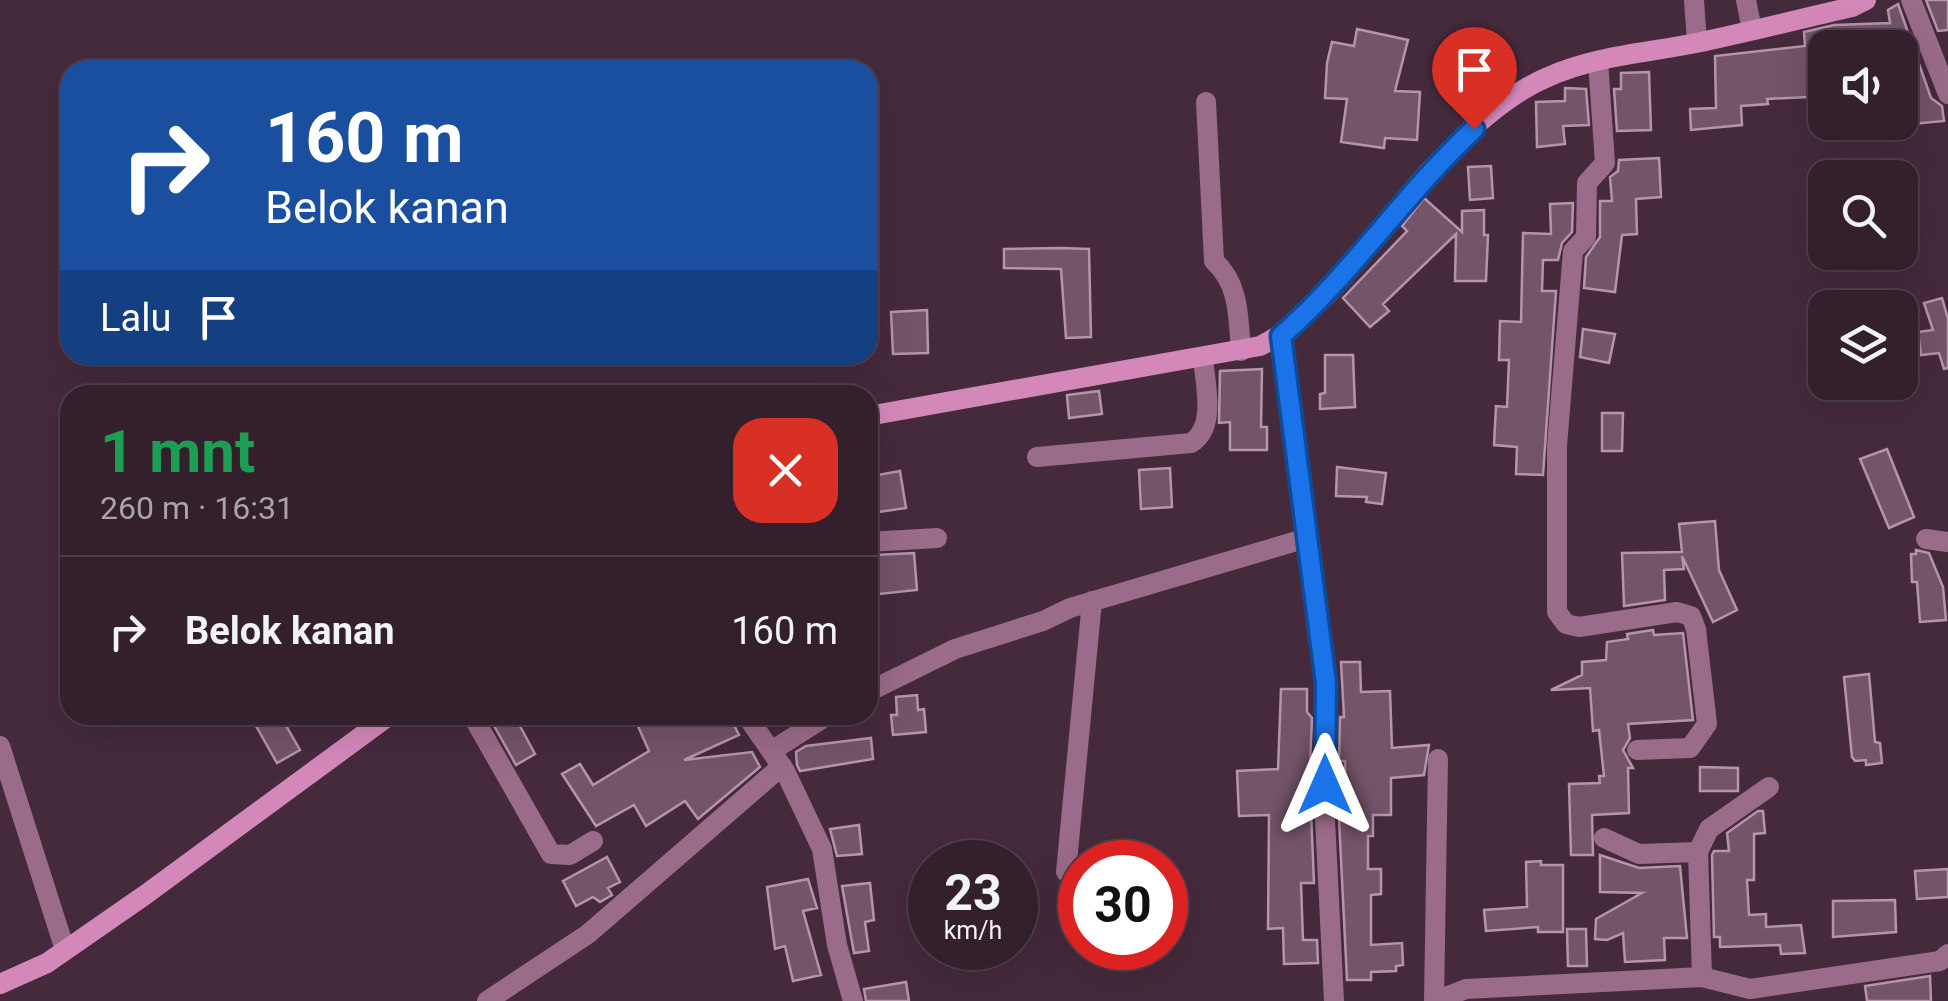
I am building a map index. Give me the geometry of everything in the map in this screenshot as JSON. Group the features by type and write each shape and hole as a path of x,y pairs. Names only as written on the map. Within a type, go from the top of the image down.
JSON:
{"street":[{"path":"1694,0 1697,42"},
{"path":"1746,0 1752,30"},
{"path":"878,414 1203,358 1281,336 1328,292 1434,166 1495,110 1548,76 1598,61 1852,7 1866,0"},
{"path":"1910,0 1948,94"},
{"path":"1598,61 1605,163 1586,183 1586,236 1572,251 1557,446 1556,612 1566,624 1579,627 1677,612 1691,616 1696,628 1707,724 1690,748 1637,750"},
{"path":"1206,102 1214,261 1229,275 1236,294 1241,350"},
{"path":"1281,336 1326,683 1325,819 1334,1001"},
{"path":"1037,457 1191,443 1204,432 1207,423 1203,358"},
{"path":"878,541 938,538"},
{"path":"878,687 954,650 1092,601 1307,538"},
{"path":"1926,539 1948,542"},
{"path":"1069,840 1092,601"},
{"path":"0,984 65,950 376,725"},
{"path":"478,725 550,854 570,855 592,841"},
{"path":"753,725 778,758 822,850 836,944 853,1001"},
{"path":"487,1001 588,934 816,725"},
{"path":"0,746 65,950"},
{"path":"1438,759 1434,1001 1466,989 1702,977 1749,995 1940,961 1948,954"},
{"path":"1702,977 1698,852 1709,829 1769,787"},
{"path":"1604,838 1639,854 1698,852"},
{"path":"1840,978 1843,1001"}],"building":[{"path":"1926,0 1948,0 1948,30 1938,31"},
{"path":"1898,4 1907,30 1813,30 1834,25 1890,23 1888,10"},
{"path":"1357,29 1408,40 1395,91 1420,92 1417,140 1385,138 1384,148 1341,142 1347,99 1325,98 1327,63 1332,42 1354,46"},
{"path":"1808,31 1808,97 1767,99 1768,104 1741,106 1742,125 1691,130 1690,109 1716,108 1715,56 1805,46 1804,32"},
{"path":"1918,61 1931,98 1942,106 1944,121 1918,124"},
{"path":"1649,72 1651,130 1617,131 1614,89 1621,89 1621,73"},
{"path":"1565,88 1586,89 1589,125 1563,126 1565,144 1537,147 1536,102 1565,101"},
{"path":"1659,158 1661,197 1636,199 1637,234 1622,235 1615,292 1584,288 1586,257 1600,237 1600,201 1612,201 1610,177 1618,171 1619,160"},
{"path":"1491,166 1493,198 1470,200 1468,167"},
{"path":"1424,198 1462,232 1462,211 1484,210 1484,235 1488,235 1486,281 1455,281 1456,234 1383,304 1389,311 1370,327 1343,298 1407,231 1402,226"},
{"path":"1573,203 1572,232 1562,243 1558,260 1543,260 1542,291 1556,291 1543,475 1516,474 1517,447 1494,445 1496,406 1507,407 1509,360 1499,360 1500,321 1521,322 1523,233 1551,234 1550,204"},
{"path":"1004,249 1089,249 1091,337 1066,338 1061,269 1004,268"},
{"path":"1942,298 1948,319 1948,368 1944,369 1939,353 1921,355 1918,332 1933,330 1924,303"},
{"path":"927,310 928,353 893,354 891,312"},
{"path":"1583,329 1615,334 1609,363 1580,357"},
{"path":"1325,355 1353,355 1355,407 1320,409 1320,394 1325,393"},
{"path":"1262,369 1261,427 1267,427 1267,450 1230,450 1230,422 1219,423 1220,371"},
{"path":"1099,391 1102,414 1069,418 1067,395"},
{"path":"1602,413 1623,413 1622,451 1602,451"},
{"path":"1887,449 1914,517 1889,528 1860,459"},
{"path":"1337,467 1386,473 1382,504 1366,502 1367,497 1336,496"},
{"path":"1170,468 1172,507 1141,509 1139,470"},
{"path":"900,471 906,508 878,512 878,475"},
{"path":"1715,521 1719,570 1737,610 1713,622 1682,556 1684,569 1664,570 1665,600 1624,606 1622,553 1682,552 1679,524"},
{"path":"1916,550 1929,553 1943,587 1946,620 1920,622 1917,582 1912,582 1911,554 1916,554"},
{"path":"914,553 917,590 879,594 878,555"},
{"path":"1653,630 1654,635 1683,633 1693,720 1628,724 1630,738 1623,750 1633,768 1628,768 1629,813 1592,815 1593,855 1571,855 1569,784 1600,783 1599,776 1604,776 1599,730 1593,731 1590,688 1551,690 1582,675 1582,662 1606,660 1607,642"},
{"path":"1341,662 1360,662 1361,692 1390,691 1392,748 1429,745 1424,775 1391,778 1391,815 1373,815 1373,836 1368,836 1368,869 1381,869 1381,894 1371,895 1371,945 1402,943 1403,965 1396,966 1396,971 1371,972 1371,980 1347,980 1339,819 1339,812 1345,812 1345,761 1339,761 1340,717 1344,717"},
{"path":"1869,674 1875,742 1880,743 1882,763 1866,765 1866,760 1855,761 1852,757 1844,677"},
{"path":"1281,689 1307,689 1307,712 1312,718 1308,812 1314,883 1301,883 1303,940 1317,940 1318,963 1284,964 1283,928 1268,929 1269,815 1239,816 1237,771 1278,769"},
{"path":"917,695 918,710 924,709 926,732 893,735 891,715 897,715 896,697"},
{"path":"286,725 300,750 277,763 256,726"},
{"path":"494,725 519,725 535,754 516,765"},
{"path":"637,725 734,725 739,735 684,760 752,752 760,767 698,819 685,801 646,826 634,805 596,826 562,774 580,764 593,785 649,751"},
{"path":"871,738 873,759 800,771 797,765 796,752 806,746"},
{"path":"1700,767 1738,768 1738,791 1700,791"},
{"path":"1763,811 1765,833 1754,834 1754,880 1747,880 1749,915 1766,914 1766,927 1801,925 1805,953 1781,954 1780,945 1720,947 1720,937 1714,937 1712,855 1714,851 1729,851 1727,833"},
{"path":"859,825 862,854 837,856 830,829"},
{"path":"1600,855 1639,868 1680,866 1687,938 1664,938 1665,960 1625,962 1623,933 1607,940 1595,939 1596,919 1642,893 1600,892"},
{"path":"607,857 620,882 608,888 612,895 600,902 593,897 576,906 563,881"},
{"path":"1541,861 1541,865 1563,865 1563,932 1538,932 1538,927 1486,931 1484,910 1527,907 1526,862"},
{"path":"1948,869 1948,897 1917,899 1915,871"},
{"path":"808,879 817,908 803,911 821,975 793,981 785,946 775,949 767,887"},
{"path":"870,883 874,920 865,922 869,951 854,953 842,886"},
{"path":"1895,900 1896,932 1833,937 1833,901"},
{"path":"1567,929 1586,929 1587,966 1568,966"},
{"path":"1930,976 1931,1001 1867,1001 1865,986"},
{"path":"906,982 909,1001 866,1001 864,989"}],"route":[{"path":"1325,785 1326,683 1281,336 1328,292 1434,166 1474,129"}]}
